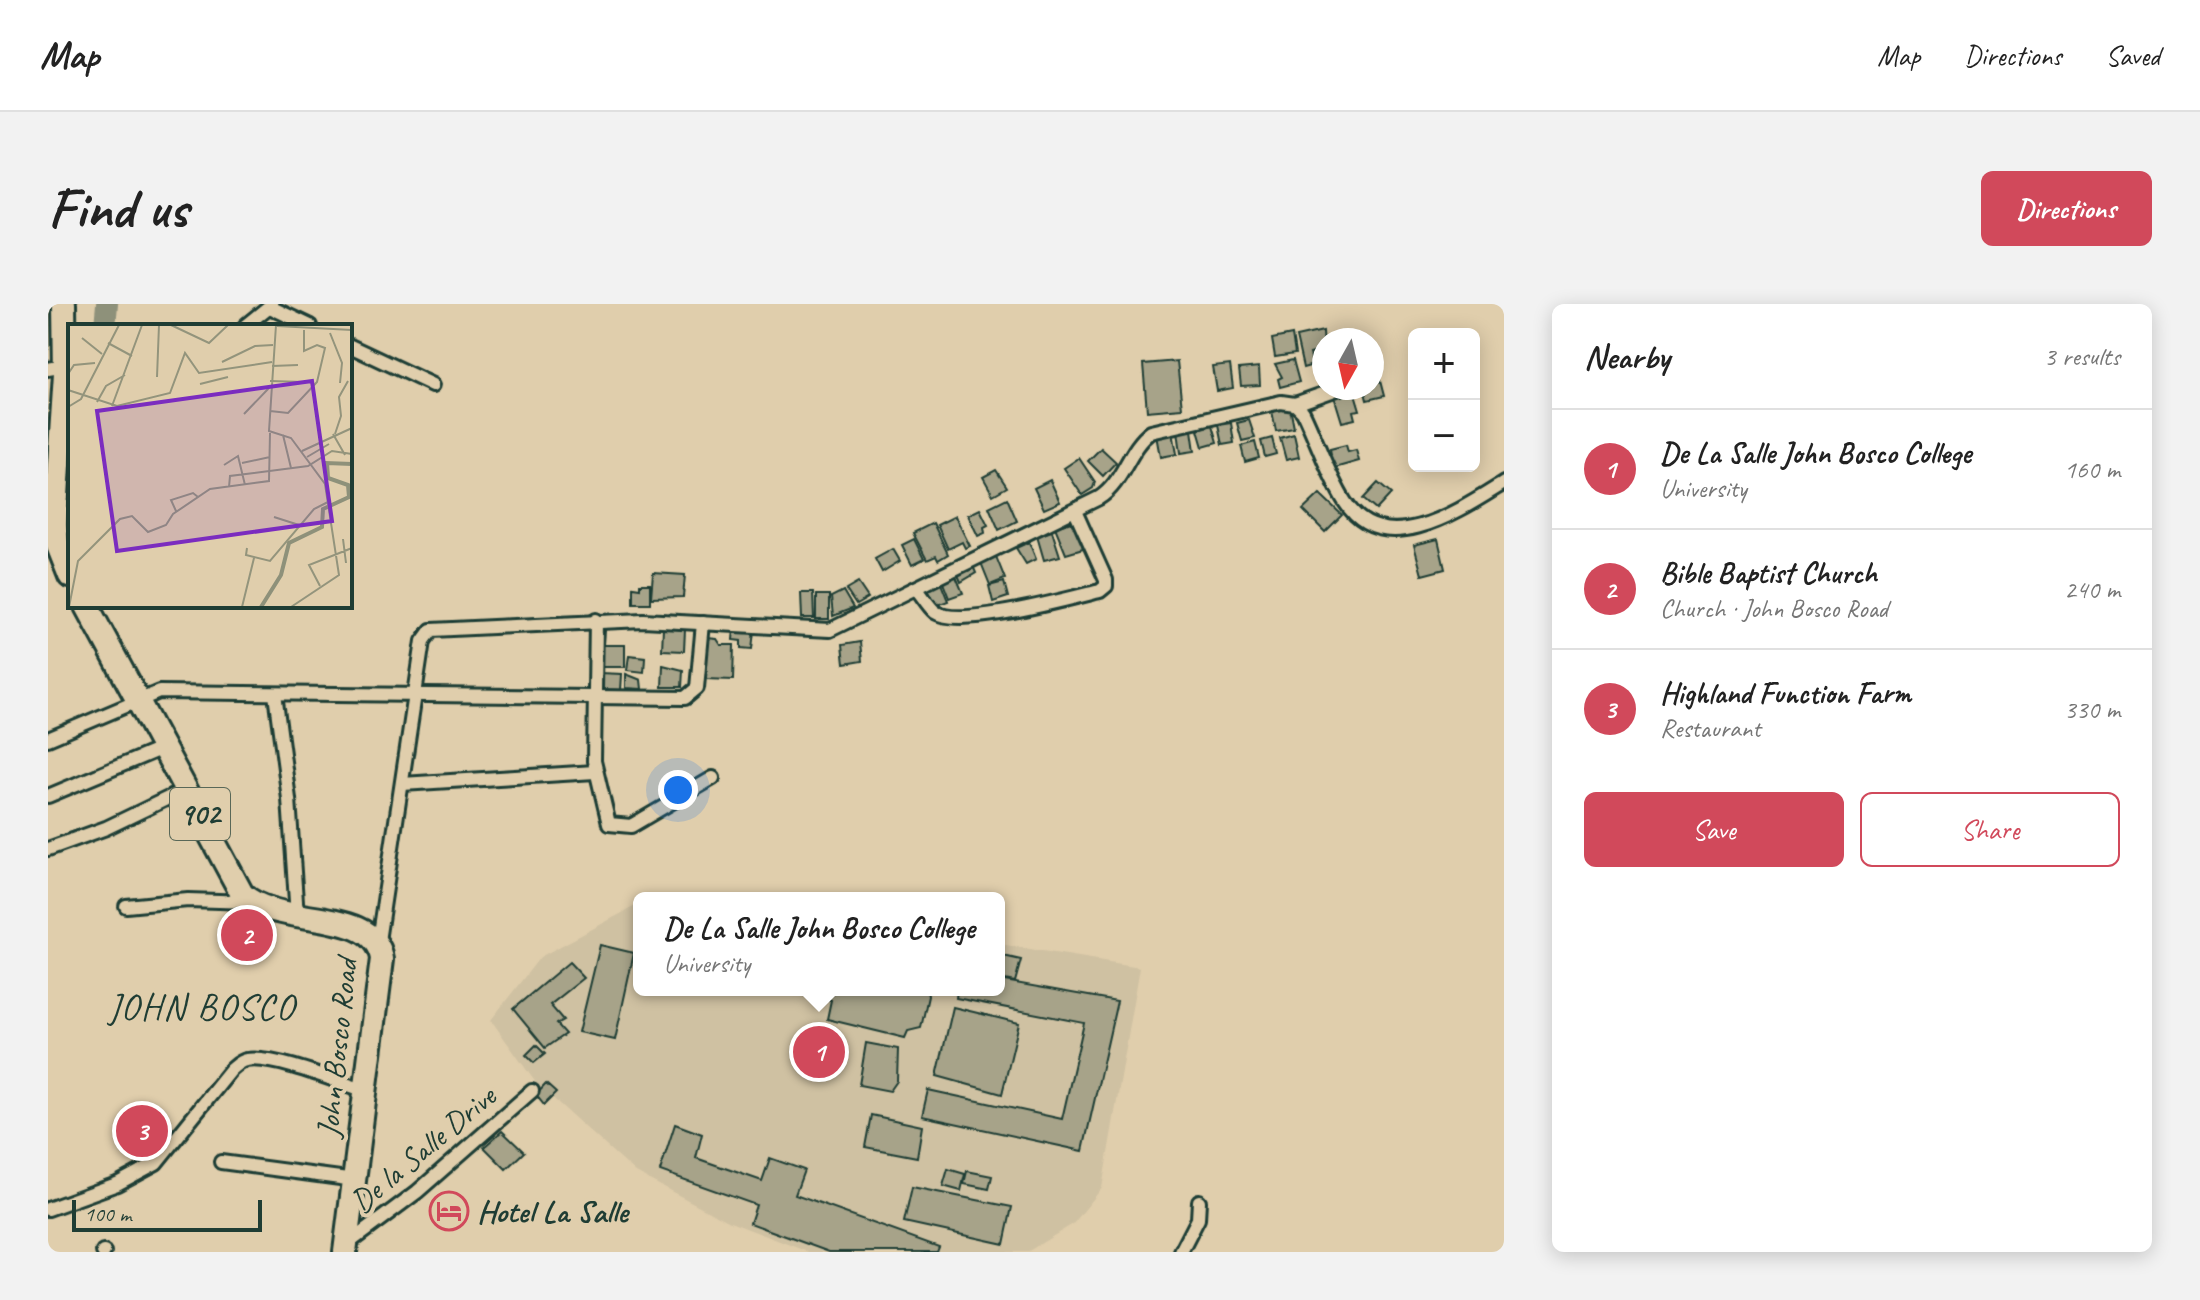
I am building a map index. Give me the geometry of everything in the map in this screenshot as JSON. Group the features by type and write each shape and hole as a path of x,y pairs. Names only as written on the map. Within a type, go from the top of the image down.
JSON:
{"highway":[{"path":"64,304 59,369 64,428 55,525 57,543 68,571"},
{"name":"902","path":"88,608 165,747 236,886 250,902"},
{"name":"John Bosco Road","path":"250,902 297,916 362,929 378,941 382,959 345,1248"}],"street":[{"path":"247,324 271,305 306,324"},
{"path":"352,347 433,385"},
{"path":"378,941 423,641 431,630 596,620 830,630 1106,493 1139,444 1151,432 1281,402 1295,404 1312,398"},
{"path":"1295,404 1303,412 1345,502 1361,518 1383,529 1397,531 1441,518 1504,483"},
{"path":"916,588 935,612 947,615 1026,609 1100,591 1106,586 1106,580 1075,511"},
{"path":"596,620 595,772 609,824 624,827 713,778"},
{"path":"48,739 159,692 595,700 691,696 697,688 703,623"},
{"path":"275,694 289,799 297,916"},
{"path":"48,796 165,747"},
{"path":"402,784 595,772"},
{"path":"48,849 106,828 187,789"},
{"path":"126,906 188,900 250,902"},
{"path":"48,1209 117,1184 156,1163 231,1070 242,1061 288,1066 366,1091"},
{"name":"De la Salle Drive","path":"345,1248 417,1192 532,1091"},
{"path":"221,1162 355,1180"},
{"path":"1181,1252 1198,1219 1199,1201"}],"shaded area":[{"path":"633,907 633,996 1005,996 1005,945 1140,967 1102,1188 1073,1224 1027,1252 808,1252 730,1222 636,1173 536,1083 491,1020 540,957"}],"building":[{"path":"1312,333 1312,365 1303,368 1296,337"},
{"path":"1292,335 1295,354 1275,357 1272,339"},
{"path":"1293,360 1299,382 1280,387 1278,379 1282,377 1275,364"},
{"path":"1177,361 1182,408 1147,411 1143,364"},
{"path":"1230,365 1233,388 1217,391 1213,367"},
{"path":"1259,367 1260,385 1241,386 1239,369"},
{"path":"1335,400 1357,400 1360,410 1353,411 1355,419 1342,422"},
{"path":"1290,407 1294,428 1276,431 1272,411"},
{"path":"1249,420 1255,438 1242,441 1237,423"},
{"path":"1231,423 1234,443 1222,445 1218,425"},
{"path":"1212,426 1217,443 1203,447 1198,430"},
{"path":"1192,430 1195,451 1181,453 1178,431"},
{"path":"1173,432 1177,454 1161,457 1157,435"},
{"path":"1294,434 1299,457 1286,460 1280,438"},
{"path":"1272,438 1276,454 1265,457 1261,441"},
{"path":"1255,442 1259,458 1245,462 1241,446"},
{"path":"1346,445 1348,452 1356,450 1359,461 1331,469 1327,455 1331,454 1330,449"},
{"path":"1101,448 1116,462 1103,476 1088,461"},
{"path":"1079,458 1095,482 1093,488 1082,495 1064,468"},
{"path":"996,470 1007,487 993,495 983,477"},
{"path":"1050,480 1060,502 1044,509 1034,488"},
{"path":"1378,483 1391,494 1376,510 1363,499"},
{"path":"1320,494 1342,515 1325,532 1303,510"},
{"path":"1007,498 1017,521 999,530 989,507"},
{"path":"980,509 988,525 984,527 985,533 978,536 968,515"},
{"path":"955,516 970,546 965,548 962,542 948,549 937,525"},
{"path":"1075,521 1083,549 1066,554 1055,527"},
{"path":"933,523 948,554 938,560 936,556 927,560 913,533"},
{"path":"1052,531 1060,556 1044,560 1037,536"},
{"path":"914,539 924,559 912,565 902,545"},
{"path":"1438,539 1445,569 1422,575 1414,545"},
{"path":"1029,542 1036,559 1026,564 1016,548"},
{"path":"893,549 900,561 882,572 875,559"},
{"path":"995,554 1005,579 990,585 980,560"},
{"path":"973,566 976,573 961,582 956,570"},
{"path":"653,573 685,575 683,597 651,598"},
{"path":"955,574 963,593 949,598 942,580"},
{"path":"940,581 948,601 935,606 927,586"},
{"path":"1004,582 1008,597 993,602 989,586"},
{"path":"858,583 868,598 856,605 846,590"},
{"path":"640,584 650,584 650,603 633,603 633,587 640,588"},
{"path":"843,591 853,608 833,616 831,597"},
{"path":"801,593 813,593 814,618 802,618"},
{"path":"816,595 829,595 829,619 816,619"},
{"path":"663,628 685,629 684,651 662,650"},
{"path":"734,629 754,631 752,649 741,648 741,641 733,640"},
{"path":"597,631 605,631 604,645 625,645 625,667 597,667"},
{"path":"707,638 717,639 721,645 734,645 733,680 705,679"},
{"path":"860,642 862,661 844,664 842,645"},
{"path":"629,655 645,657 644,672 627,670"},
{"path":"663,665 683,670 682,687 662,687"},
{"path":"600,673 622,674 621,690 599,689"},
{"path":"626,674 641,680 642,689 626,688"},
{"path":"236,911 264,922 259,952 229,947"},
{"path":"600,945 633,953 615,1040 579,1032"},
{"path":"1005,956 1021,960 1015,982 1005,980"},
{"path":"569,962 584,978 550,1005 563,1020 556,1024 565,1034 545,1048 513,1009"},
{"path":"1005,981 1117,1001 1083,1151 922,1116 928,1090 1062,1119 1084,1023 956,998 1005,996"},
{"path":"827,996 928,996 921,1028 908,1031 905,1038 827,1019 831,1000"},
{"path":"953,1007 1019,1023 1002,1094 937,1076"},
{"path":"866,1043 898,1049 897,1081 890,1091 859,1085"},
{"path":"536,1045 545,1054 534,1063 526,1055"},
{"path":"546,1084 556,1093 544,1105 536,1095"},
{"path":"871,1115 922,1126 917,1157 865,1147"},
{"path":"675,1124 702,1134 696,1158 762,1181 770,1158 804,1170 795,1195 939,1247 937,1252 829,1252 750,1223 756,1205 660,1171"},
{"path":"502,1131 524,1152 506,1169 484,1147"},
{"path":"948,1169 965,1174 961,1191 943,1186"},
{"path":"967,1171 992,1176 989,1189 964,1184"},
{"path":"912,1187 1012,1207 1004,1244 904,1222"}],"waterway":[{"path":"105,324 107,304"}],"place":[{"name":"Bible Baptist Church","path":"247,935"},
{"name":"De La Salle John Bosco College","path":"819,1052"},
{"name":"Highland Function Farm","path":"142,1131"},
{"name":"Hotel La Salle","path":"449,1211"}],"district":[{"name":"JOHN BOSCO","path":"202,1007"}]}
